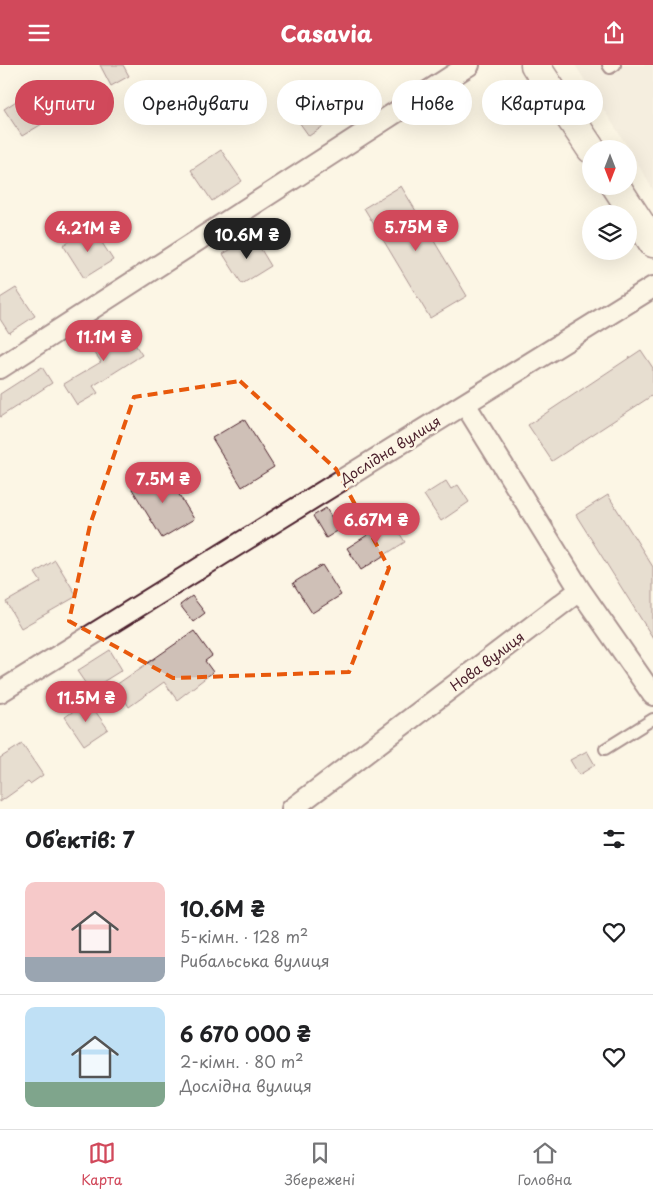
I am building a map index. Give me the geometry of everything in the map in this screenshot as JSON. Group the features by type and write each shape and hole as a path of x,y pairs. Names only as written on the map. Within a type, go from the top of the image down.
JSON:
{"street":[{"path":"0,368 469,65"},
{"path":"535,65 585,140"},
{"path":"622,195 653,243"},
{"name":"Дослідна вулиця","path":"0,692 653,287"},
{"path":"465,404 580,590 653,695"},
{"name":"Нова вулиця","path":"292,809 580,590"}],"lane":[{"path":"608,65 610,68 615,65"},
{"path":"605,749 653,719"}],"highlighted area":[{"path":"240,381 336,469 389,568 349,672 173,678 69,621 90,525 134,397"}],"shaded area":[{"path":"575,65 653,65 653,190 638,164 638,140 623,140 603,109 603,80 585,80"}],"building":[{"path":"100,65 123,65 129,76 114,84 114,80 108,80"},
{"path":"15,102 15,125 40,125 22,136 4,109"},
{"path":"301,125 325,125 309,136"},
{"path":"221,150 242,181 212,201 191,170"},
{"path":"401,186 467,296 430,318 364,208"},
{"path":"92,227 113,260 84,278 63,245"},
{"path":"253,236 271,266 242,284 223,254"},
{"path":"16,288 35,316 9,333 0,319 0,298"},
{"path":"120,322 142,355 93,386 98,393 77,405 64,384 101,362 88,343"},
{"path":"641,350 653,368 653,395 552,461 528,425"},
{"path":"42,367 52,383 0,417 0,394"},
{"path":"244,419 274,467 242,487 212,438"},
{"path":"164,470 194,519 162,538 132,489"},
{"path":"446,481 451,489 458,485 469,502 441,521 424,495"},
{"path":"608,495 653,567 653,638 576,515"},
{"path":"326,508 339,530 326,538 313,516"},
{"path":"391,520 405,542 361,570 347,548"},
{"path":"55,560 77,596 21,628 6,602 41,582 35,573"},
{"path":"322,565 341,595 312,613 293,583"},
{"path":"192,596 205,613 193,622 180,605"},
{"path":"194,631 212,656 205,661 213,672 177,700 164,682 129,707 116,685"},
{"path":"110,650 122,670 90,690 77,671"},
{"path":"88,701 108,729 84,745 65,717"},
{"path":"22,744 43,775 30,784 28,782 0,802 0,758"},
{"path":"587,751 595,765 579,775 570,760"}]}
